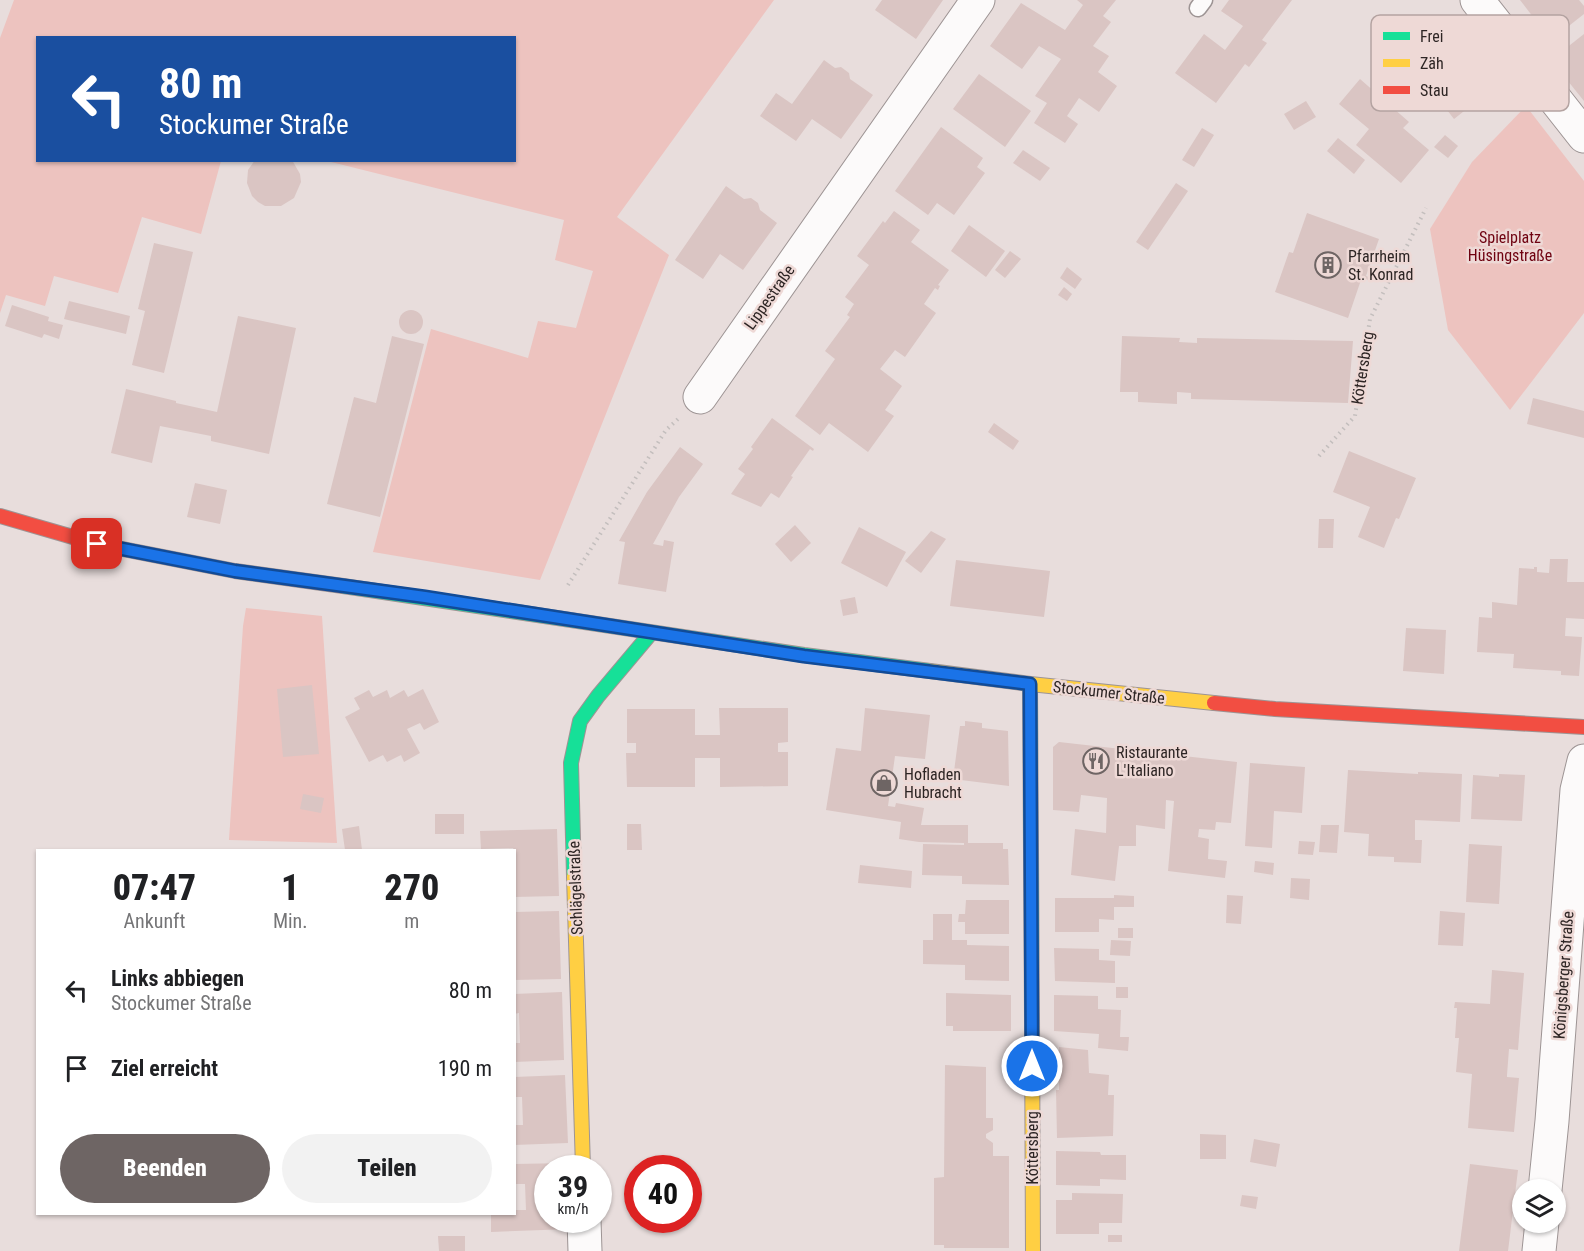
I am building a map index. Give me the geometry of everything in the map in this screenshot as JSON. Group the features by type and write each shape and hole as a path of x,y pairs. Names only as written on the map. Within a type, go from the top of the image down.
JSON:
{"main road":[{"name":"Stockumer Straße","path":"0,516 97,544 235,571 425,597 804,656 1030,684 1275,709 1584,727"},
{"name":"Schlägelstraße","path":"583,1155 572,763 580,721 651,633"},
{"name":"Köttersberg","path":"1030,684 1033,1251"}],"street":[{"name":"Lippestraße","path":"700,397 978,0"},
{"path":"1477,0 1489,15"},
{"path":"1564,111 1584,136"},
{"name":"Königsberger Straße","path":"1546,1179 1582,780"},
{"path":"584,1233 585,1251"},
{"path":"1539,1251 1541,1233"}],"path":[{"name":"Köttersberg","path":"1319,456 1354,416 1370,319 1426,208"},
{"path":"562,594 666,430 700,397"}],"green space":[{"path":"14,0 774,0 617,217 669,255 540,580 373,552 431,329 528,358 538,321 576,328 593,271 555,260 564,220 331,162 516,162 516,36 36,36 36,162 221,162 201,234 142,217 118,293 54,276 45,306 6,295 0,313 0,38"},
{"name":"Spielplatz Hüsingstraße","path":"1521,111 1530,111 1584,181 1584,313 1510,410 1448,330 1430,229 1472,162"},
{"path":"246,608 322,616 337,843 229,840"}],"building":[{"path":"882,0 943,0 916,39 875,10"},
{"path":"1077,0 1116,0 1103,16 1111,22 1093,46 1109,56 1098,72 1117,86 1099,112 1079,98 1067,116 1078,124 1065,143 1034,123 1047,103 1035,96 1061,59 1039,46 1022,69 990,46 1021,3 1065,30 1083,5"},
{"path":"1229,0 1292,0 1262,40 1267,43 1249,67 1245,64 1216,103 1175,73 1204,34 1225,50 1243,26 1221,11"},
{"path":"1520,0 1579,0 1584,6 1584,14 1569,26 1569,15 1532,15"},
{"path":"1584,34 1584,101 1569,82 1569,46"},
{"path":"824,60 835,68 841,67 849,73 850,79 873,95 841,139 812,119 796,141 760,116 776,93 792,104"},
{"path":"979,74 1031,111 1005,147 953,109"},
{"path":"1360,79 1371,89 1371,111 1396,111 1409,122 1403,128 1429,150 1401,183 1356,145 1369,129 1339,104"},
{"path":"1306,101 1316,117 1294,130 1284,114"},
{"path":"1448,111 1464,111 1454,119"},
{"path":"941,127 983,158 977,167 985,173 954,215 937,203 928,215 895,191"},
{"path":"1202,128 1214,135 1194,167 1182,160"},
{"path":"1445,135 1458,146 1448,158 1434,147"},
{"path":"1338,138 1365,160 1354,174 1327,151"},
{"path":"1023,150 1050,168 1040,181 1013,163"},
{"path":"254,162 293,162 300,174 301,182 294,198 281,206 265,206 252,196 247,183 248,170"},
{"path":"1176,183 1188,191 1148,250 1136,242"},
{"path":"726,186 744,199 751,198 758,203 760,210 777,223 743,270 720,254 703,279 675,260"},
{"path":"894,211 920,230 911,242 949,270 938,285 940,286 938,290 935,288 924,304 936,313 905,357 895,350 880,369 902,386 885,410 894,416 868,452 829,423 820,435 795,416 835,359 825,351 850,317 847,315 854,304 845,297 869,265 857,256 883,221 885,223"},
{"name":"Pfarrheim St. Konrad","path":"1307,213 1379,239 1366,276 1369,277 1368,280 1362,277 1348,318 1275,292 1289,252 1293,253"},
{"path":"969,225 1005,251 986,277 951,251"},
{"path":"154,243 193,252 164,373 132,365 145,311 138,309"},
{"path":"1010,251 1021,259 1005,278 995,270"},
{"path":"1067,267 1082,279 1075,289 1060,278"},
{"path":"1064,287 1072,294 1067,301 1058,295"},
{"path":"69,301 130,316 126,334 64,319"},
{"path":"12,305 49,317 48,321 63,325 59,339 44,334 42,338 5,326"},
{"path":"411,310 420,313 423,322 420,331 411,334 402,331 399,322 402,313"},
{"path":"238,316 296,328 269,454 211,441 211,436 160,426 152,463 111,453 126,389 217,412"},
{"path":"392,336 424,344 380,517 327,504 354,397 376,403"},
{"path":"1122,336 1180,338 1179,342 1197,343 1197,338 1353,341 1348,403 1191,399 1191,393 1177,392 1177,404 1138,402 1138,392 1120,392"},
{"path":"1533,398 1584,411 1584,438 1527,424"},
{"path":"772,418 814,449 813,451 810,449 779,498 771,493 761,507 731,494 745,474 738,469"},
{"path":"994,423 1019,441 1013,450 988,432"},
{"path":"680,447 703,464 679,497 653,544 663,546 664,540 674,542 666,592 618,584 625,542 619,541 647,492"},
{"path":"1349,451 1416,478 1384,548 1358,537 1370,507 1333,492"},
{"path":"195,483 227,490 220,524 187,517"},
{"path":"1319,519 1334,519 1333,548 1318,548"},
{"path":"795,525 811,543 791,562 775,544"},
{"path":"859,527 906,552 887,587 841,563"},
{"path":"931,531 946,539 921,573 905,561"},
{"path":"1550,559 1568,559 1567,582 1584,582 1584,619 1566,618 1565,636 1582,637 1579,676 1561,675 1561,671 1513,668 1514,654 1477,652 1479,617 1492,618 1492,602 1517,605 1519,568 1534,569 1537,567 1537,572 1549,573"},
{"path":"956,560 1050,571 1044,617 950,606"},
{"path":"855,597 858,613 843,616 840,600"},
{"path":"1406,628 1446,630 1444,674 1403,671"},
{"path":"312,685 319,754 283,757 277,689"},
{"path":"423,689 439,722 424,730 420,723 407,729 420,753 404,762 401,755 387,762 383,755 369,762 345,717 360,709 354,698 369,690 373,697 387,690 390,698 404,690 408,697"},
{"path":"719,708 788,708 788,742 778,743 778,752 788,752 788,786 720,787 720,758 695,758 695,787 627,787 626,753 636,753 636,743 627,743 627,709 695,709 695,735 720,735"},
{"path":"865,708 930,715 925,759 895,756 888,806 895,807 896,803 924,808 921,825 968,825 968,843 1003,843 1003,849 1008,849 1009,885 962,884 962,876 922,875 923,844 964,845 964,843 899,839 901,822 826,810 836,748 861,751"},
{"path":"965,721 982,723 982,728 1008,731 1009,786 953,779 960,726 965,726"},
{"path":"1059,742 1237,762 1231,823 1216,822 1215,830 1199,829 1198,837 1209,839 1208,859 1227,861 1225,878 1168,871 1174,801 1166,800 1165,829 1136,825 1136,846 1119,846 1115,881 1071,875 1075,829 1106,833 1107,798 1081,795 1079,812 1053,810 1053,747"},
{"path":"1250,763 1305,767 1302,813 1274,811 1272,848 1245,846"},
{"path":"1348,770 1462,774 1460,822 1415,820 1415,840 1422,840 1421,863 1394,862 1394,857 1368,856 1369,834 1344,832"},
{"path":"1499,774 1525,775 1522,821 1471,819 1473,775 1499,777"},
{"path":"303,794 324,798 321,813 300,809"},
{"path":"435,814 464,814 464,834 435,834"},
{"path":"627,824 641,824 642,850 627,850"},
{"path":"1321,825 1339,825 1337,853 1319,852"},
{"path":"359,826 362,849 345,849 342,829"},
{"path":"557,829 559,896 516,897 516,849 481,849 480,831"},
{"path":"1299,841 1315,842 1313,855 1298,854"},
{"path":"1469,844 1502,846 1499,904 1466,902"},
{"path":"1255,861 1274,863 1273,875 1254,872"},
{"path":"860,865 912,871 911,888 858,883"},
{"path":"1291,878 1310,879 1309,900 1290,898"},
{"path":"1114,895 1134,896 1134,907 1114,907 1114,920 1099,919 1099,932 1055,932 1055,898 1114,898"},
{"path":"1227,895 1243,896 1241,924 1226,923"},
{"path":"966,900 1009,900 1009,934 965,934 965,922 958,922 959,914 965,914"},
{"path":"559,911 561,979 516,980 516,912"},
{"path":"1440,911 1465,913 1463,946 1438,945"},
{"path":"933,914 952,914 952,940 967,940 967,945 1009,946 1009,981 965,980 965,965 923,964 923,940 933,940"},
{"path":"1118,928 1133,928 1133,938 1118,938"},
{"path":"1111,940 1131,941 1130,956 1110,955"},
{"path":"1054,948 1099,949 1099,960 1115,961 1115,983 1055,981"},
{"path":"1492,970 1524,973 1518,1050 1509,1049 1507,1075 1507,1077 1519,1078 1514,1132 1468,1128 1472,1074 1456,1072 1459,1038 1455,1038 1457,1008 1454,1008 1455,1002 1490,1004"},
{"path":"1116,987 1128,987 1128,998 1116,998"},
{"path":"562,992 564,1060 516,1062 516,1043 520,1043 516,994"},
{"path":"946,993 1011,995 1011,1031 953,1031 953,1026 946,1026"},
{"path":"1054,995 1098,996 1098,1009 1121,1010 1120,1037 1129,1037 1128,1051 1098,1048 1099,1034 1054,1031"},
{"path":"1059,1047 1088,1050 1089,1073 1109,1075 1108,1095 1114,1095 1113,1136 1057,1138 1056,1090 1059,1090"},
{"path":"945,1065 986,1067 986,1118 993,1118 993,1130 986,1134 986,1138 993,1143 993,1156 1009,1156 1009,1248 944,1248 944,1245 934,1245 934,1178 944,1177"},
{"path":"565,1075 568,1143 516,1145 516,1125 523,1125 522,1097 516,1097 516,1077"},
{"path":"1200,1134 1226,1135 1226,1159 1200,1159"},
{"path":"1254,1139 1280,1144 1276,1167 1250,1162"},
{"path":"1056,1151 1126,1155 1126,1180 1100,1179 1100,1186 1056,1185"},
{"path":"516,1164 534,1164 534,1230 491,1232 491,1215 516,1215 516,1210 526,1210 525,1184 516,1184"},
{"path":"1470,1164 1518,1170 1517,1179 1512,1179 1512,1219 1508,1251 1459,1251"},
{"path":"1072,1193 1123,1194 1122,1223 1099,1223 1099,1234 1056,1234 1056,1200 1072,1200"},
{"path":"1242,1195 1258,1197 1256,1209 1240,1206"},
{"path":"1108,1235 1122,1235 1122,1242 1108,1242"},
{"path":"438,1236 465,1236 465,1251 439,1251"}],"traffic: fast":[{"path":"343,586 804,655 930,671"},
{"path":"574,876 571,763 580,721 651,633"},
{"path":"1030,684 1032,1017"}],"traffic: slow":[{"path":"930,671 1214,703"},
{"path":"574,876 583,1155"},
{"path":"1032,1017 1033,1251"}],"traffic: jam":[{"path":"0,516 97,544 235,571 343,586"},
{"path":"1214,703 1275,709 1584,727"}],"place":[{"name":"Pfarrheim St. Konrad","path":"1328,265"},
{"name":"Ristaurante L'Italiano","path":"1096,761"},
{"name":"Hofladen Hubracht","path":"884,783"}],"route":[{"path":"97,544 235,571 425,597 804,656 1030,684 1032,1066"}]}
